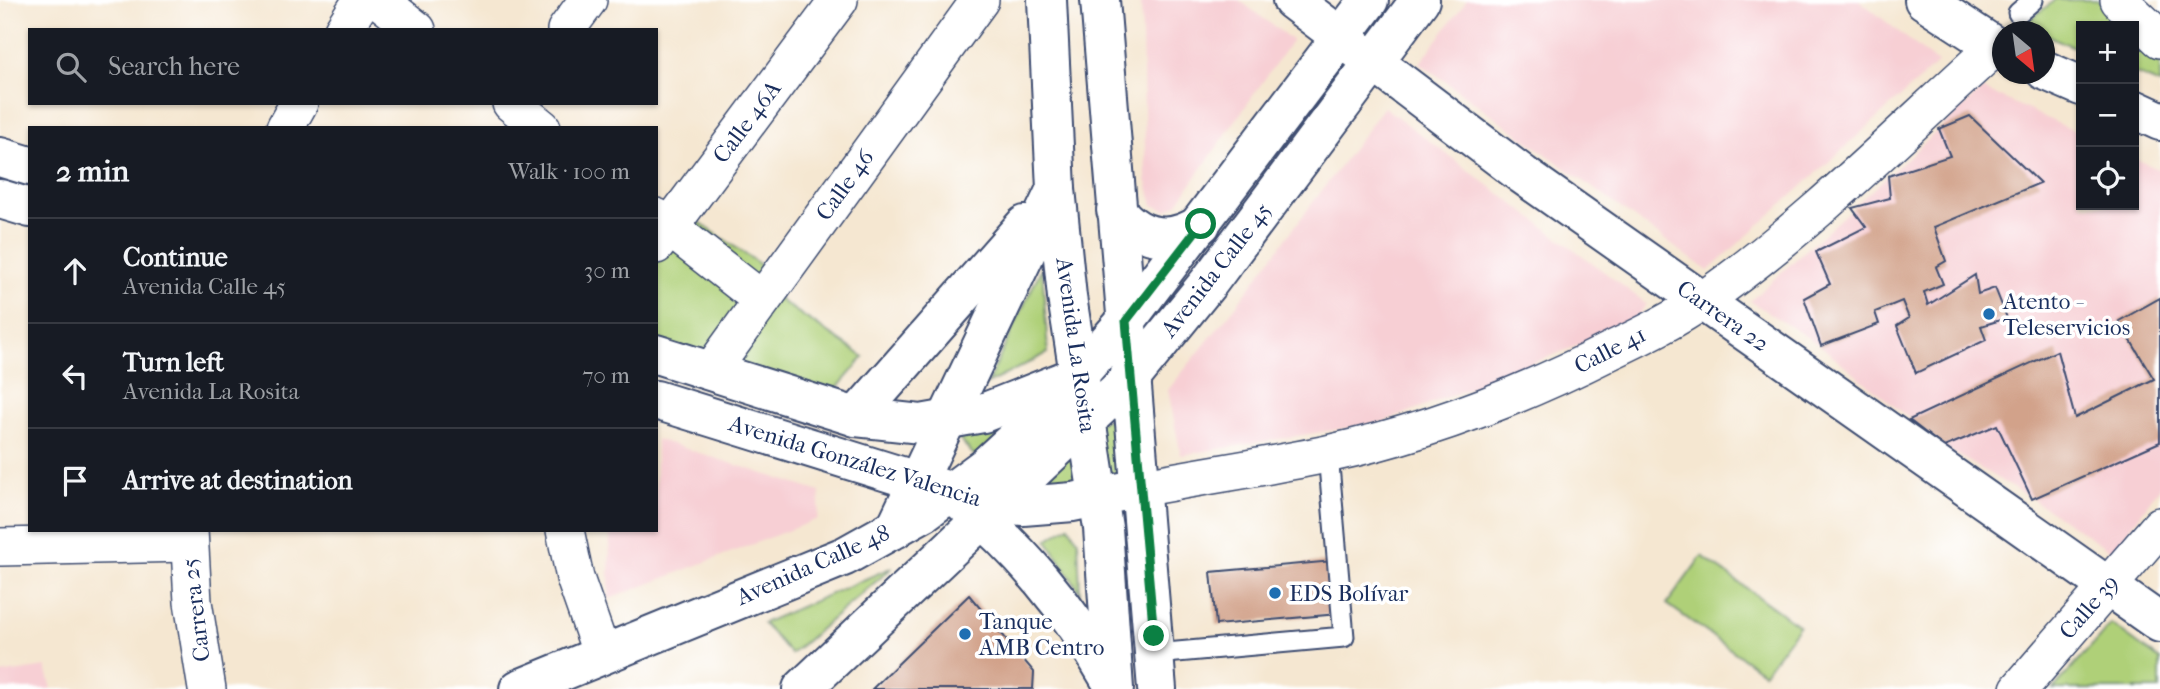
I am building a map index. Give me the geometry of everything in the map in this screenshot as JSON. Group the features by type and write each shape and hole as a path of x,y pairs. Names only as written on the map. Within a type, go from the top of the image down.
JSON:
{"main road":[{"name":"Avenida La Rosita","path":"1047,0 1056,189 1079,375 1105,548 1114,687"},
{"name":"Avenida La Rosita","path":"1100,0 1156,672"},
{"name":"Carrera 22","path":"1292,0 1523,175 2160,623"},
{"name":"Avenida Calle 45","path":"1126,321 1368,0"},
{"name":"Avenida Calle 45","path":"813,685 1131,378 1209,282 1420,0"},
{"path":"1924,0 1992,44"},
{"path":"2055,74 2076,84"},
{"path":"2139,111 2160,121"},
{"path":"0,157 28,165"},
{"path":"856,417 1056,189"},
{"path":"895,530 944,421 1056,189"},
{"path":"0,200 28,207"},
{"path":"1116,210 1133,228 1156,237 1180,235 1201,224"},
{"name":"Avenida Calle 48","path":"519,689 814,569 895,530 952,492 1019,438 1126,321"},
{"name":"Avenida González Valencia","path":"658,355 856,417 921,424 1012,404 1079,375"},
{"name":"Avenida González Valencia","path":"658,401 952,492"},
{"name":"Avenida González Valencia","path":"991,511 1048,505 1140,488"},
{"path":"952,492 991,511 1022,555 1058,598 1114,687"}],"street":[{"path":"344,28 362,0"},
{"path":"379,0 414,28"},
{"path":"567,28 588,0"},
{"name":"Calle 46A","path":"661,230 839,0"},
{"name":"Calle 46","path":"711,371 980,0"},
{"path":"2119,0 2160,39"},
{"name":"Calle 41","path":"1140,488 1328,454 1432,424 1521,392 1583,365 1702,301 1791,231 1992,55"},
{"path":"286,126 298,105"},
{"path":"513,105 540,126"},
{"path":"661,230 762,300"},
{"name":"Calle 39","path":"2019,689 2160,526"},
{"path":"565,532 575,578 603,655"},
{"path":"0,547 189,537"},
{"name":"Carrera 25","path":"189,537 193,602 207,689"}],"lane":[{"path":"2018,13 2033,0"},
{"path":"1156,672 1344,637 1328,454"}],"shaded area":[{"path":"1141,0 1239,0 1292,40 1177,204 1167,210 1153,205 1146,179"},
{"path":"1467,0 1859,0 1938,63 1708,271 1420,63"},
{"path":"1983,89 2076,132 2076,210 2139,210 2139,160 2160,170 2160,487 2113,552 2032,499 1944,447 1821,346 1750,301"},
{"path":"1384,107 1647,304 1630,325 1383,422 1181,455 1168,390 1235,307"},
{"path":"658,440 820,492 818,519 609,599 610,532 658,532"},
{"path":"46,667 52,689 0,689 0,674"}],"green space":[{"path":"2055,0 2097,0 2121,21 2076,21 2076,48 2055,39 2055,21 2028,21"},
{"path":"2139,37 2160,56 2160,84 2139,75"},
{"path":"689,215 765,268 781,301 864,357 834,392 658,348 658,256"},
{"path":"1042,267 1048,353 987,384"},
{"path":"1024,416 975,456 957,437"},
{"path":"1120,418 1130,480 1104,484 1094,422"},
{"path":"1076,446 1084,487 1027,492"},
{"path":"1069,526 1078,541 1080,592 1047,540"},
{"path":"1702,556 1799,626 1764,673 1667,604"},
{"path":"893,567 791,654 763,623"},
{"path":"2111,624 2160,660 2160,689 2053,689"}],"building":[{"path":"1970,116 2040,183 1934,227 1946,261 1936,267 1943,284 1924,292 1928,305 1975,275 1978,294 1995,288 2007,318 1981,326 1986,340 1916,373 1897,326 1909,318 1902,301 1875,312 1879,324 1821,346 1804,298 1830,284 1816,252 1866,227 1852,208 1890,198 1888,176 1950,156 1939,129"},
{"path":"2160,298 2160,442 2032,499 1997,425 1944,447 1909,420 2057,351 2075,418 2154,379 2119,321"},
{"name":"EDS Bolívar","path":"1333,561 1338,614 1216,625 1211,572"},
{"name":"Tanque AMB Centro","path":"969,595 1034,672 1033,689 872,689"}],"place":[{"name":"Atento - Teleservicios","path":"1989,314"},
{"name":"EDS Bolívar","path":"1275,593"},
{"name":"Tanque AMB Centro","path":"965,634"}],"route":[{"path":"1154,636 1126,321 1201,224"}]}
